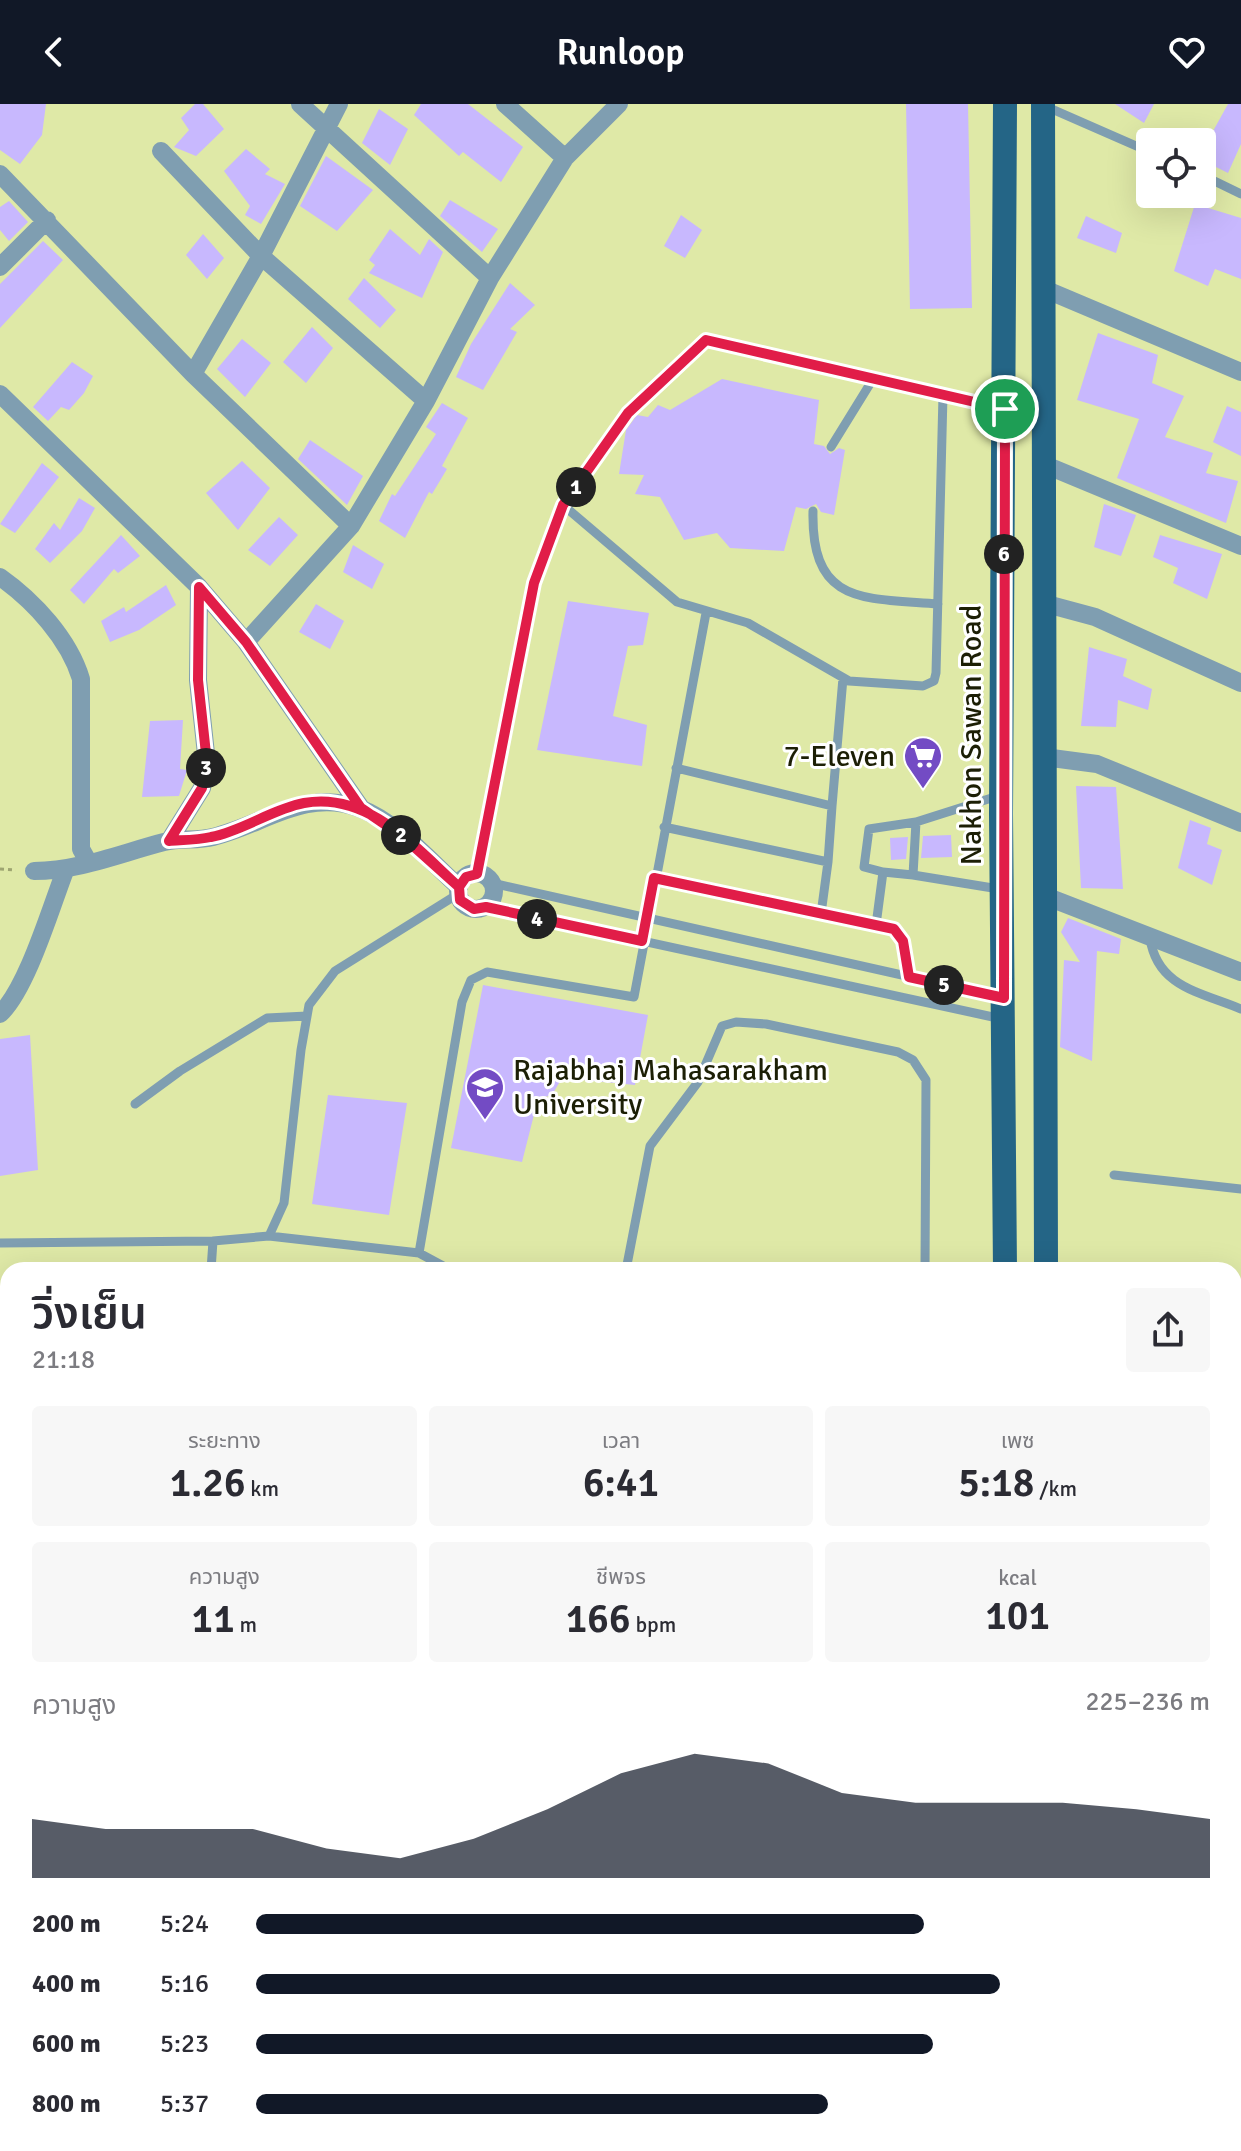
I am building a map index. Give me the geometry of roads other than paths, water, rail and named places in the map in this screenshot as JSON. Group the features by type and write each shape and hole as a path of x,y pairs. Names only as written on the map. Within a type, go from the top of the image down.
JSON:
{"main road":[{"name":"Nakhon Sawan Road","path":"1005,104 1002,795 1005,1262"},
{"path":"1043,104 1046,1262"},
{"path":"1002,889 1045,896"}],"street":[{"path":"300,104 490,278"},
{"path":"193,374 261,256 339,104"},
{"path":"505,104 565,158"},
{"path":"246,642 351,526 426,401 490,278 565,158 619,104"},
{"path":"161,151 261,256 426,401"},
{"path":"0,174 193,374 351,526"},
{"path":"0,267 47,220"},
{"path":"1042,288 1241,372"},
{"path":"0,394 199,587 246,642 361,808 402,836 459,890 468,907 486,907 493,899 485,878 466,877 459,890"},
{"path":"1043,464 1241,546"},
{"path":"0,577 55,629 75,661 81,679 81,849 89,863"},
{"path":"169,841 202,788 207,763 198,680 199,587"},
{"path":"1043,603 1095,617 1241,683"},
{"path":"1044,757 1097,764 1241,823"},
{"path":"34,871 65,871 169,841 213,837 302,803 330,801 361,808"},
{"path":"0,1014 10,1006 65,871"},
{"path":"1045,896 1241,972"}],"lane":[{"path":"1043,104 1136,146"},
{"path":"1216,182 1241,194"},
{"path":"1003,1008 909,977 646,919 485,878 534,583 563,505 628,413 706,340 1005,409"},
{"path":"831,447 873,379"},
{"path":"563,505 677,602 755,627 843,678 865,684 923,686 934,681 943,395"},
{"path":"813,511 815,551 821,569 834,584 859,597 938,604"},
{"path":"419,1253 462,1002 471,980 487,972 634,997 646,919 706,613"},
{"path":"821,914 843,678"},
{"path":"676,768 832,806"},
{"path":"1002,795 916,822 869,829 864,867 1002,889"},
{"path":"913,875 916,822"},
{"path":"664,827 828,862"},
{"path":"876,925 883,872"},
{"path":"654,878 894,929 901,936 909,977"},
{"path":"269,1236 284,1203 309,1005 335,971 459,890"},
{"path":"486,907 642,941 1003,1008"},
{"path":"1149,934 1152,957 1163,973 1241,1009"},
{"path":"135,1104 180,1071 267,1018 307,1016"},
{"path":"628,1262 650,1146 698,1082 722,1026 750,1022 898,1052 913,1060 926,1080 925,1262"},
{"path":"1114,1175 1241,1189"},
{"path":"0,1243 213,1241 269,1236 419,1253 433,1262"},
{"path":"212,1262 213,1241"}],"place":[{"name":"7-Eleven","path":"923,790"},
{"name":"Rajabhaj Mahasarakham University","path":"485,1121"}]}
